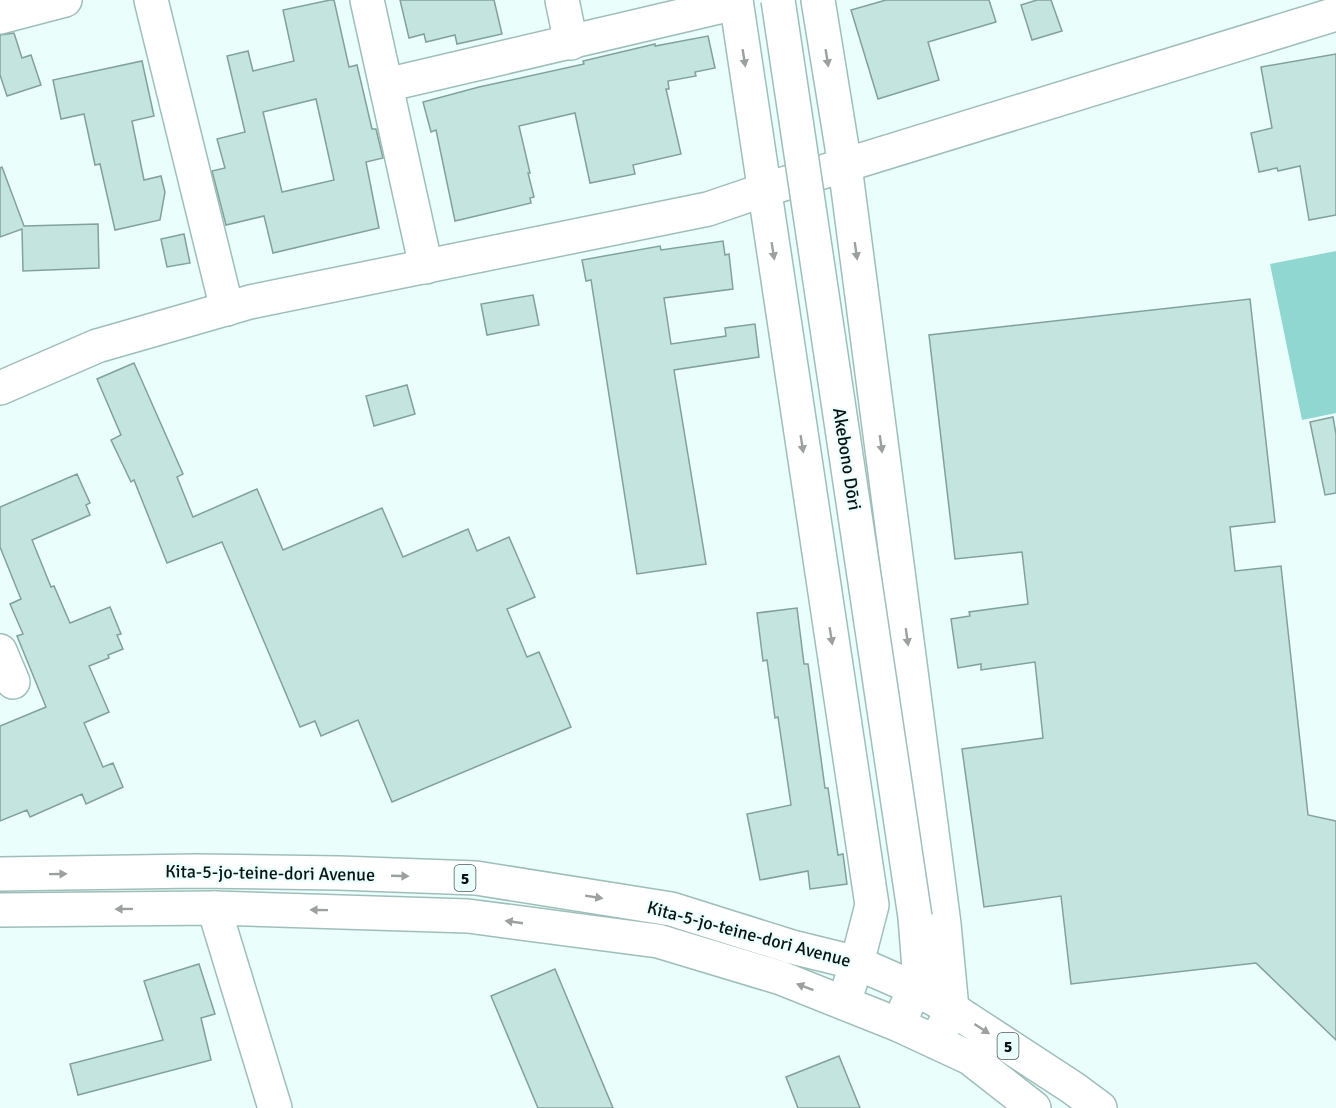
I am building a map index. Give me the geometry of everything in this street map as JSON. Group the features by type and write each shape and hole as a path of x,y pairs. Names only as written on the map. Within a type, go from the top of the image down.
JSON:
{"main road":[{"path":"0,17 65,0"},
{"path":"151,0 227,309"},
{"path":"367,0 426,267"},
{"path":"562,0 571,43"},
{"name":"Akebono Dōri","path":"778,0 915,917 919,969 914,988 898,1025"},
{"path":"818,0 844,166 943,913 952,1009 936,1042"},
{"path":"386,85 571,43 736,2 872,904 844,1002"},
{"path":"0,388 97,346 250,302 708,209 1336,14"},
{"path":"0,651 13,682"},
{"name":"Kita-5-jo-teine-dori Avenue","path":"0,874 197,871 339,873 476,879 671,909 857,963 914,988 952,1009 1100,1108"},
{"path":"214,908 275,1108"},
{"name":"Kita-5-jo-teine-dori Avenue","path":"0,910 214,908 468,916 658,941 781,978 898,1025 970,1058 1034,1108"}],"shaded area":[{"path":"1336,251 1336,413 1302,420 1270,264"}],"building":[{"path":"334,0 349,67 357,65 372,129 376,129 383,158 366,162 379,228 273,253 264,216 226,225 212,171 225,168 217,139 245,132 227,56 248,51 253,71 294,61 283,10","holes":["316,99 334,180 282,192 263,112"]},
{"path":"400,0 494,0 502,34 457,44 455,35 426,42 424,34 409,38"},
{"path":"886,0 989,0 996,22 928,42 939,80 878,99 851,10"},
{"path":"1037,0 1051,0 1062,31 1032,40 1021,5"},
{"path":"14,33 22,58 31,55 41,85 7,96 0,75 0,35"},
{"path":"708,36 715,68 695,72 696,76 668,81 669,89 666,89 681,154 633,165 635,174 590,183 575,113 519,126 534,197 530,198 531,203 455,221 436,130 431,132 423,102 584,64 583,61 655,44 655,46"},
{"path":"1336,54 1336,215 1309,220 1300,166 1259,172 1251,133 1272,128 1261,67"},
{"path":"142,61 154,116 132,121 144,180 161,176 165,192 160,220 115,230 100,164 95,165 84,114 61,119 53,80"},
{"path":"2,167 24,226 98,224 99,268 23,271 22,229 0,237 0,168"},
{"path":"184,234 190,263 167,267 161,239"},
{"path":"723,241 725,255 729,254 733,289 664,298 671,344 726,336 725,328 755,324 759,357 674,370 706,564 637,574 591,280 586,281 582,260 660,246 661,250"},
{"path":"533,295 539,325 487,335 481,304"},
{"path":"1250,299 1275,522 1230,527 1235,571 1281,566 1308,815 1336,821 1336,1040 1256,963 1071,984 1061,896 984,907 962,749 1043,738 1035,662 981,670 981,664 958,668 951,619 970,616 969,612 1028,604 1022,552 955,559 929,335"},
{"path":"134,363 183,474 177,477 193,517 257,489 283,550 382,508 403,557 468,529 477,551 509,537 535,597 507,609 527,657 539,652 571,727 392,802 358,720 321,736 315,721 300,727 222,542 167,563 134,480 131,482 111,440 121,435 97,379"},
{"path":"407,385 415,414 374,426 366,396"},
{"path":"1333,417 1336,434 1336,493 1325,495 1310,422"},
{"path":"77,474 90,503 86,505 90,515 32,540 51,587 54,586 70,623 110,607 121,634 117,635 123,649 89,666 109,712 84,723 103,767 113,763 123,787 86,804 82,794 30,817 27,810 0,821 0,726 46,707 17,636 23,634 10,604 21,599 0,547 0,507"},
{"path":"797,608 804,664 808,664 825,788 828,788 838,855 843,854 847,884 810,889 808,871 760,880 747,814 791,805 778,717 775,718 767,660 763,661 757,613"},
{"path":"199,964 215,1014 201,1018 211,1060 78,1095 70,1064 163,1040 144,981"},
{"path":"555,969 613,1108 538,1108 491,996"},
{"path":"839,1056 860,1108 798,1108 786,1077"}]}
